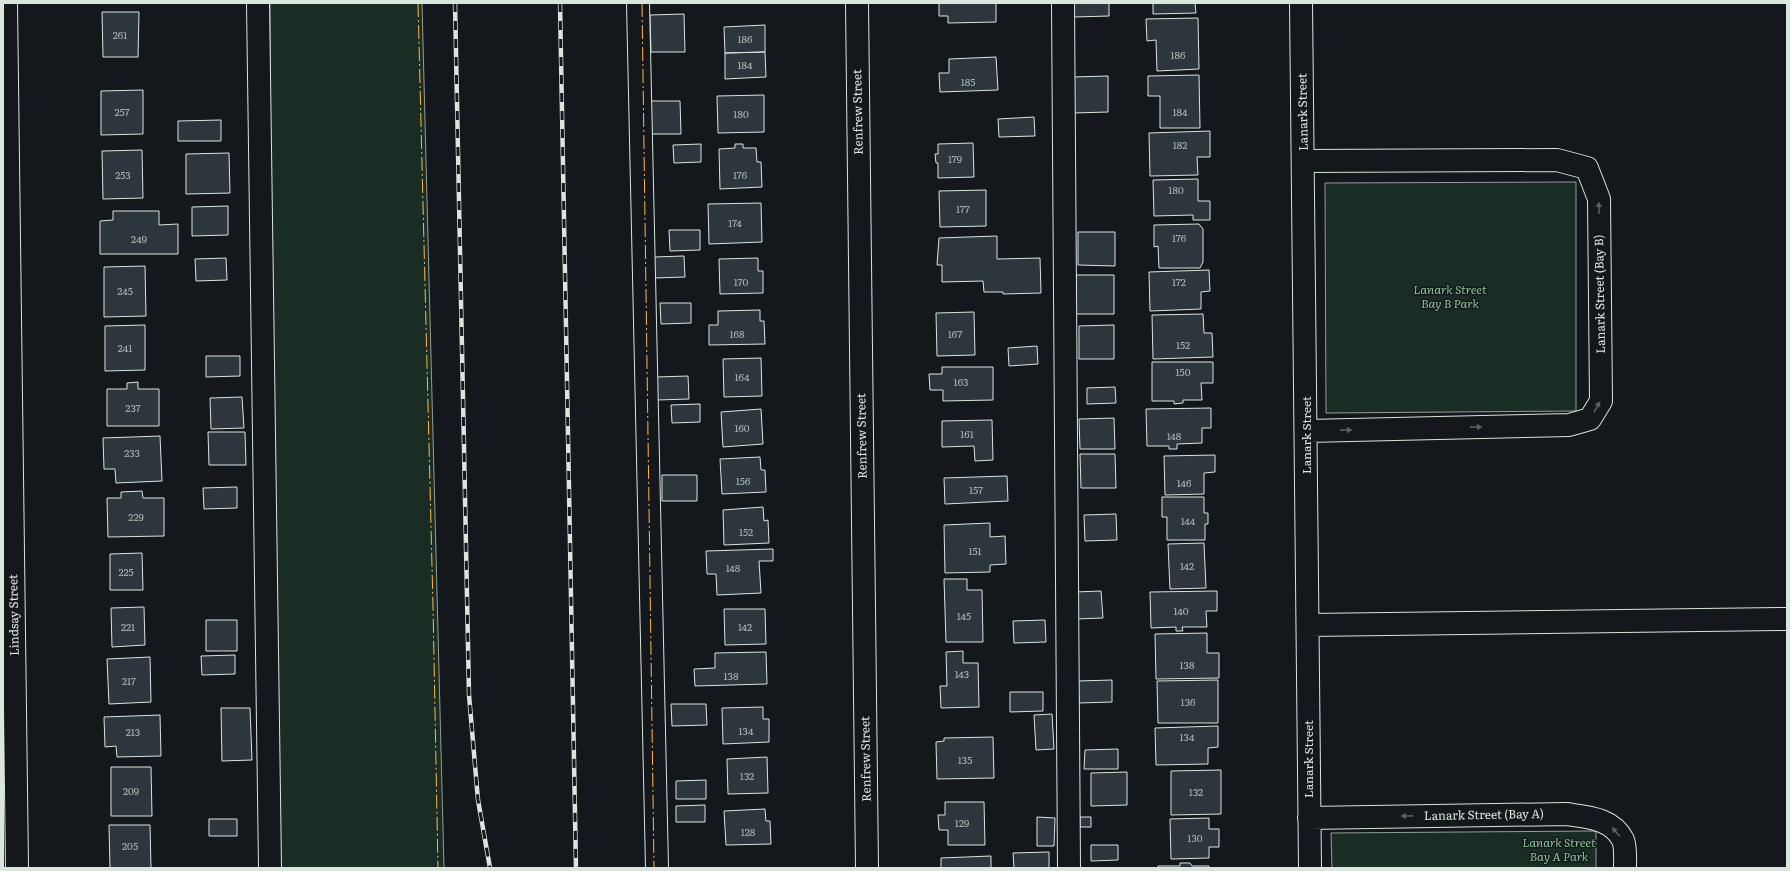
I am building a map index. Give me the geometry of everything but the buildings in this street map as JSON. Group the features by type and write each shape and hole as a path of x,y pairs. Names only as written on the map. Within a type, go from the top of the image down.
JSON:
{"street":[{"name":"Lindsay Street","path":"6,3 17,868"},
{"path":"258,3 270,868"},
{"path":"638,3 657,868"},
{"name":"Renfrew Street","path":"857,3 867,868"},
{"path":"1062,3 1069,868"},
{"name":"Lanark Street","path":"1301,3 1307,431 1310,868"},
{"name":"Lanark Street (Bay B)","path":"1304,161 1557,160 1587,168 1599,198 1601,400 1590,419 1569,425 1307,431"},
{"path":"1308,625 1787,619"},
{"name":"Lanark Street (Bay A)","path":"1309,818 1566,814 1579,816 1607,822 1623,840 1625,868"}],"green space":[{"path":"270,3 422,3 444,868 273,868"},
{"name":"Lanark Street Bay B Park","path":"1576,182 1576,411 1326,413 1325,183"},
{"name":"Lanark Street Bay A Park","path":"1596,831 1596,868 1332,868 1331,833"}],"railway":[{"path":"455,3 469,695 478,800 490,868"},
{"path":"560,3 576,868"}],"power":[{"path":"418,3 438,868"},
{"path":"642,3 654,868"}]}
